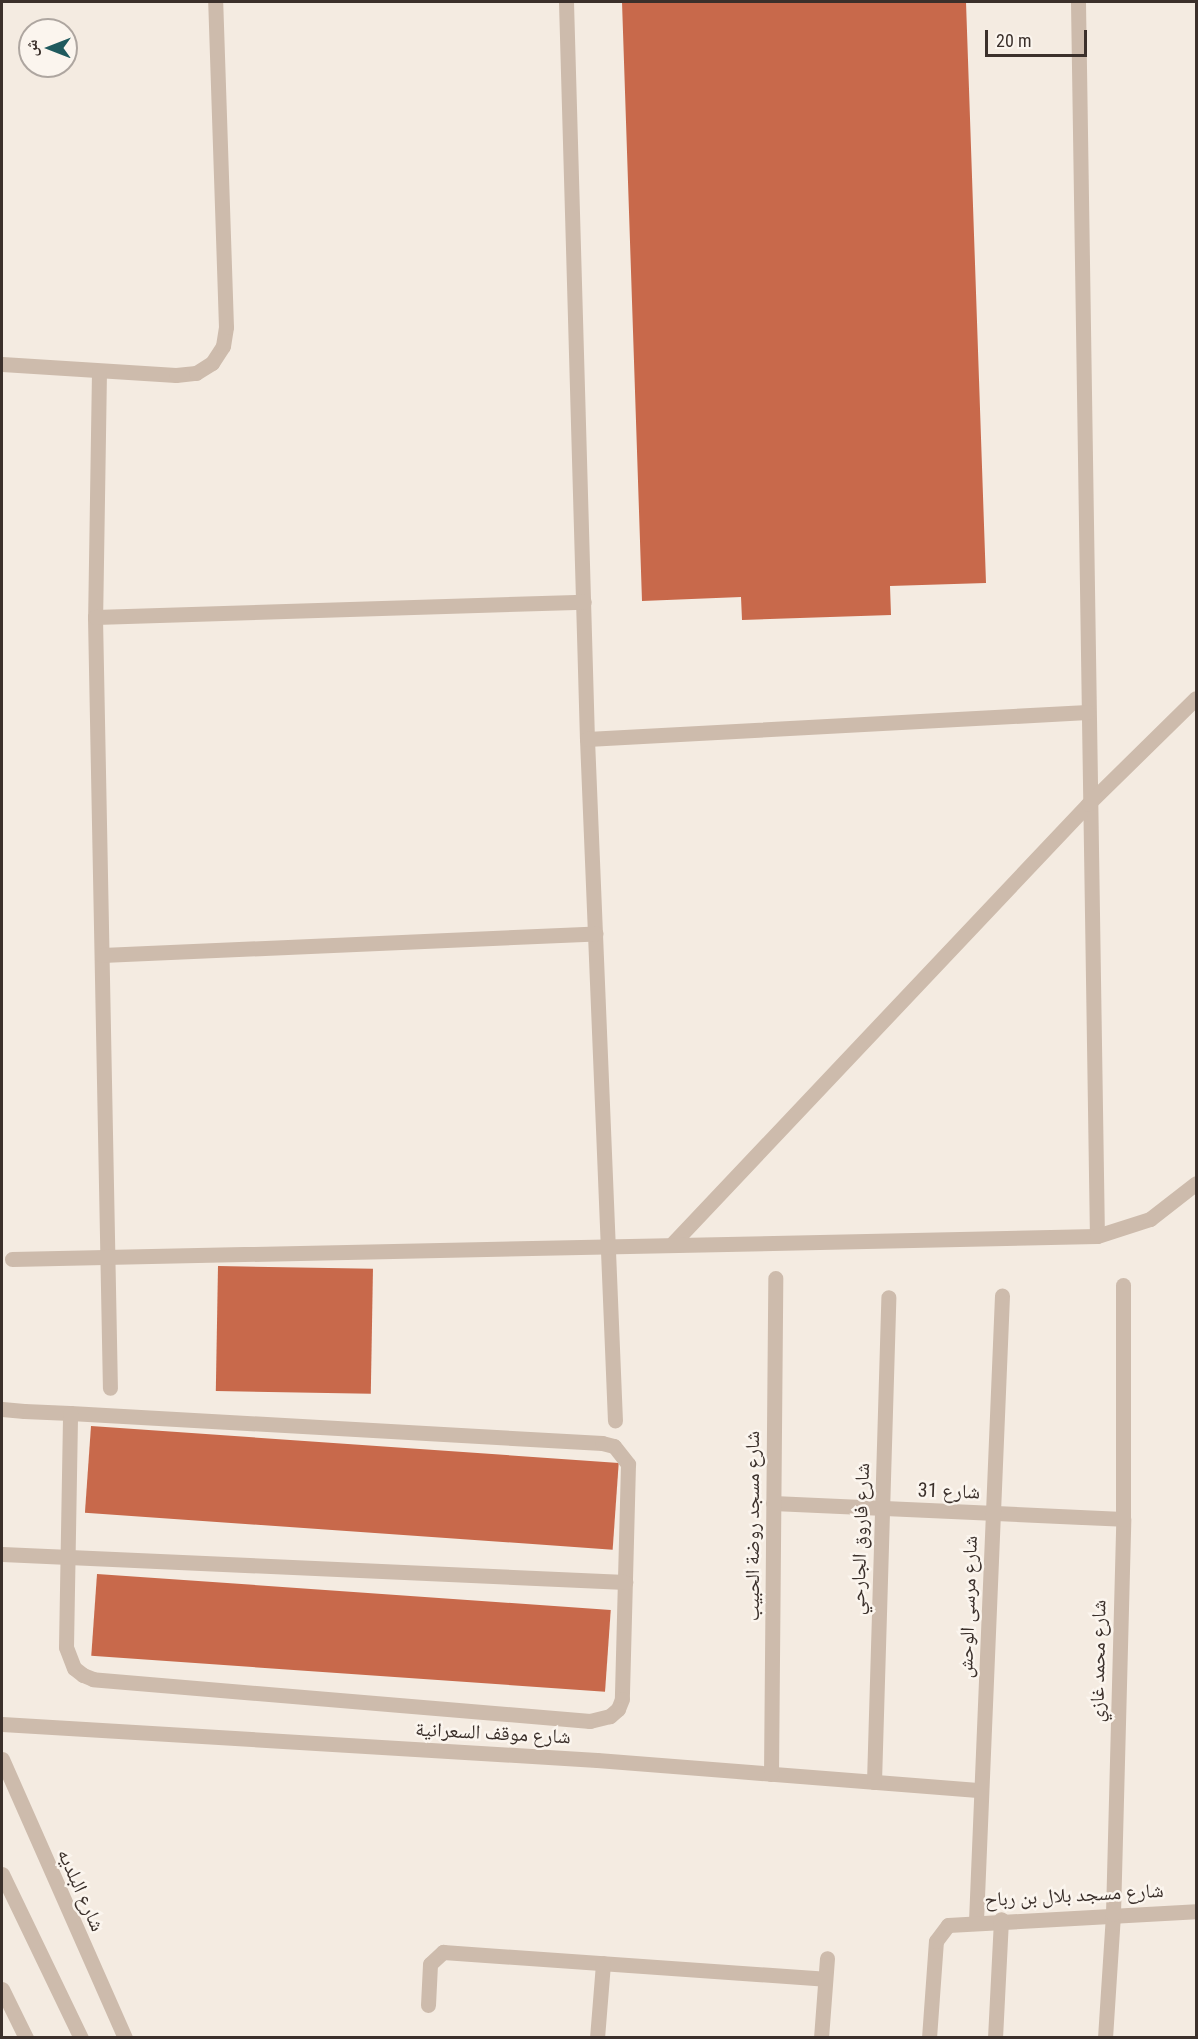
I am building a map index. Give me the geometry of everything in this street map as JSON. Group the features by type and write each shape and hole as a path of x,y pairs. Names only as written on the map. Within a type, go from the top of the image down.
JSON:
{"street":[{"path":"2,364 99,371 196,373 212,363 223,346 226,327 215,2"},
{"path":"566,2 588,739 615,1420"},
{"path":"1078,2 1088,804 1097,1236"},
{"path":"99,371 94,616 110,1388"},
{"path":"94,616 584,602"},
{"path":"673,1243 1088,804 1197,699"},
{"path":"588,739 1087,712"},
{"path":"102,956 596,933"},
{"path":"12,1259 609,1244 1097,1236 1150,1218 1197,1183"},
{"name":"شارع مسجد روضة الحبيب","path":"771,1774 775,1278"},
{"name":"شارع محمد غازي","path":"1105,2037 1113,1914 1123,1519 1123,1285"},
{"name":"شارع مرسى الوحش","path":"976,1921 1002,1296"},
{"name":"شارع فاروق الجارحي","path":"874,1782 888,1297"},
{"path":"2,1409 70,1413 614,1446 628,1464 622,1699 610,1716 590,1721 93,1680 74,1668 66,1647 70,1413"},
{"name":"شارع 31","path":"773,1503 882,1510 1123,1519"},
{"path":"2,1554 625,1582"},
{"name":"شارع موقف السعرانية","path":"2,1724 771,1774 981,1790"},
{"name":"شارع البلديه","path":"2,1759 125,2037"},
{"path":"2,1874 81,2037"},
{"name":"شارع مسجد بلال بن رباح","path":"929,2037 936,1941 942,1929 954,1922 1197,1911"},
{"path":"995,2037 1001,1919"},
{"path":"428,2005 430,1964 443,1952 825,1980"},
{"path":"821,2037 827,1958"},
{"path":"597,2037 603,1964"},
{"path":"2,1989 26,2037"}],"building":[{"path":"622,2 966,2 986,583 890,586 891,615 742,620 741,597 642,601"},
{"path":"218,1266 373,1269 371,1394 216,1391"},
{"path":"91,1426 619,1463 613,1550 85,1513"},
{"path":"97,1574 611,1610 605,1692 91,1656"}]}
